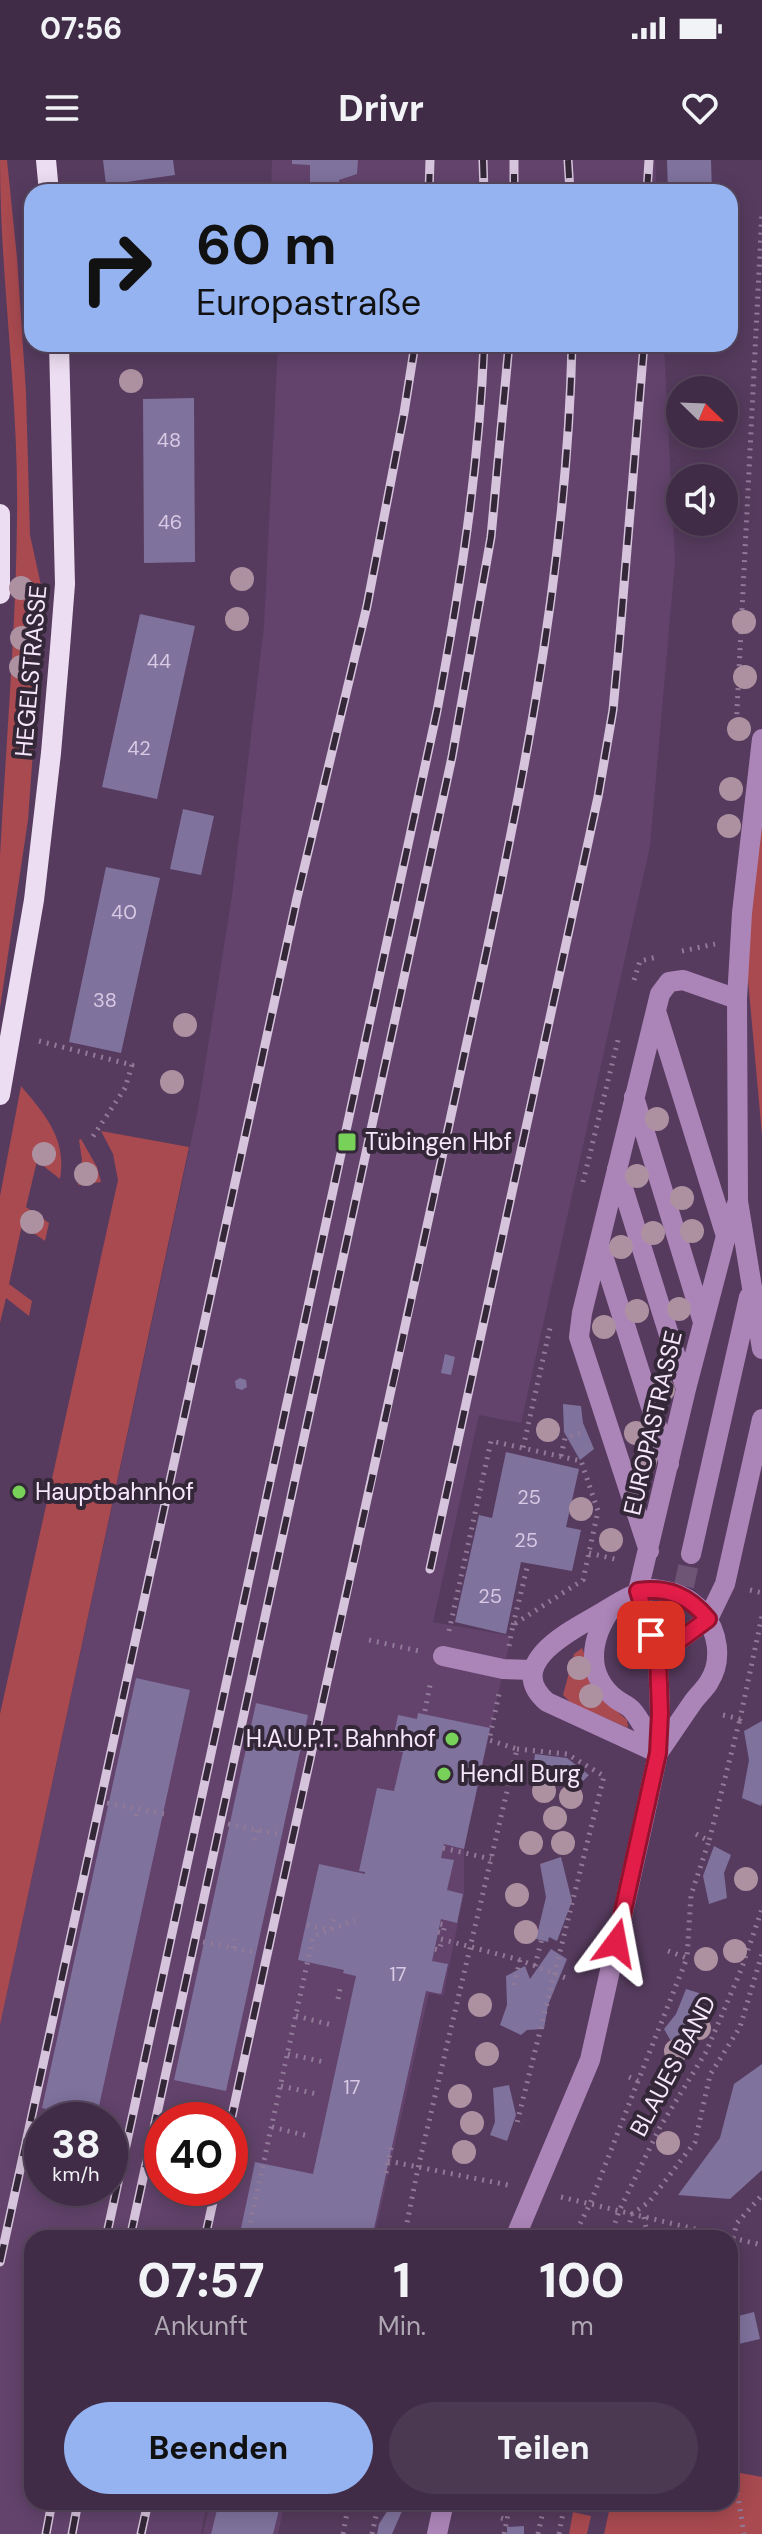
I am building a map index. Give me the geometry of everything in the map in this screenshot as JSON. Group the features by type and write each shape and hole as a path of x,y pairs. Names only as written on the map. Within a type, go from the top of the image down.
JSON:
{"main road":[{"path":"46,160 48,184"},
{"name":"HEGELSTRASSE","path":"0,1095 34,900 60,648 65,584 59,352"},
{"name":"HEGELSTRASSE","path":"0,514 0,594"}],"street":[{"name":"EUROPASTRASSE","path":"762,739 742,913 737,999 738,1201 762,1349"},
{"path":"649,1551 579,1337 582,1313 655,1011 664,987 677,980 737,999"},
{"path":"655,1011 726,1236"},
{"path":"634,1097 703,1322"},
{"path":"617,1169 686,1389"},
{"name":"EUROPASTRASSE","path":"638,1591 703,1322 738,1201"},
{"path":"599,1243 669,1464"},
{"path":"691,1554 752,1285"},
{"path":"658,1656 708,1619 725,1584 762,1419"},
{"path":"668,1590 696,1605 708,1619 718,1654 709,1682 658,1753 547,1702 536,1693 533,1670 561,1636 638,1591 668,1590"},
{"path":"518,2230 590,2060 658,1753 658,1656 638,1591"},
{"path":"612,1607 599,1626 593,1645 595,1665 602,1683 614,1698 631,1709 658,1753"},
{"path":"443,1656 503,1669 533,1670"},
{"path":"437,2534 442,2510"}],"path":[{"path":"39,1041 132,1065 125,1088 90,1141"},
{"path":"561,1456 565,1438 596,1428"},
{"path":"443,1656 491,1441 523,1448"},
{"path":"513,1625 528,1564"},
{"path":"577,2230 687,1958 691,1895 709,1841 762,1616"},
{"path":"369,1640 408,1648"},
{"path":"723,1715 740,1719"},
{"path":"517,1749 567,1754 604,1776 587,1862 517,2123 522,2124"},
{"path":"107,1803 165,1814"},
{"path":"136,1816 137,1808"},
{"path":"228,1824 283,1835"},
{"path":"254,1840 257,1830"},
{"path":"696,1834 709,1841"},
{"path":"443,1848 491,1859"},
{"name":"BLAUES BAND","path":"613,2230 660,2127 706,2052 741,1970 762,1909"},
{"path":"331,1930 334,1918"},
{"path":"249,2230 313,1937 355,1920"},
{"path":"440,1924 445,1925 439,1940 471,1945 566,1978"},
{"path":"307,1925 331,1930"},
{"path":"535,1966 543,1934"},
{"path":"233,1948 234,1939"},
{"path":"203,1942 258,1953"},
{"path":"406,2230 471,1945"},
{"path":"668,1951 687,1958"},
{"path":"628,2230 632,2214 649,2202 695,2142 710,2075 740,2027 762,1954"},
{"path":"514,1985 520,1960"},
{"path":"338,1999 340,1989"},
{"path":"296,2016 332,2025"},
{"path":"288,2054 324,2062"},
{"path":"629,2077 638,2081"},
{"path":"281,2086 317,2094"},
{"path":"272,2127 308,2136"},
{"path":"386,2173 391,2147"},
{"path":"389,2161 535,2190 699,2230"},
{"path":"735,2230 737,2223 762,2195"},
{"path":"644,2217 646,2230"},
{"path":"738,2239 762,2245"},
{"path":"738,2496 744,2534"},
{"path":"343,2534 348,2510"},
{"path":"372,2534 377,2510"},
{"path":"504,2534 507,2510"},
{"path":"538,2534 543,2510"},
{"path":"559,2534 564,2510"}],"shaded area":[{"path":"0,160 7,160 17,258 26,392 30,535 44,599 28,820 0,1008 0,856 13,644 17,472"},
{"path":"272,160 655,160 656,184 271,184"},
{"path":"278,352 664,352 666,448 669,448 670,464 666,464 666,536 674,536 675,561 650,846 521,1423 479,1415 433,1622 511,1636 464,1849 464,1893 443,1996 429,1993 376,2230 24,2230 24,2510 206,2510 201,2534 0,2534 0,2025 198,1109 232,896 264,626"},
{"path":"762,739 762,1135 742,913"},
{"path":"21,1086 57,1139 60,1179 37,1161 26,1207 49,1223 45,1241 22,1225 9,1284 32,1301 29,1316 6,1298 0,1323 0,1196"},
{"path":"101,1131 189,1147 0,2025 0,1714 118,1180 113,1154"},
{"path":"81,1139 97,1167 101,1182 78,1185"},
{"path":"582,1648 602,1698 627,1720 628,1728 571,1703 563,1695 574,1654"},
{"path":"738,2472 762,2477 762,2534 604,2534 609,2510 738,2510"},
{"path":"208,2510 283,2510 278,2534 203,2534"},
{"path":"573,2512 591,2516 587,2534 569,2534"}],"building":[{"path":"103,160 173,160 175,175 106,184"},
{"path":"292,160 358,160 357,174 339,180 339,184 310,184 310,165 292,164"},
{"path":"667,160 711,160 712,184 668,184"},
{"path":"194,398 195,562 144,563 143,399"},
{"path":"140,614 195,626 157,799 102,787"},
{"path":"183,809 214,816 201,875 170,869"},
{"path":"106,867 160,878 121,1053 69,1042"},
{"path":"445,1354 455,1357 451,1375 441,1373"},
{"path":"240,1378 246,1380 247,1387 242,1390 236,1388 235,1381"},
{"path":"563,1404 581,1406 583,1423 594,1449 580,1460 564,1432"},
{"path":"506,1452 579,1469 566,1527 581,1530 572,1571 521,1562 506,1634 455,1622 479,1515 492,1518"},
{"path":"136,1678 190,1690 100,2102 43,2102"},
{"path":"256,1703 308,1715 226,2091 174,2080"},
{"path":"418,1713 490,1728 464,1849 444,1844 441,1858 454,1860 447,1890 463,1894 457,1923 441,1919 432,1961 448,1964 441,1994 426,1991 374,2230 241,2230 255,2162 313,2174 356,1976 343,1973 344,1970 298,1960 319,1864 365,1874 359,1871 377,1788 394,1791 403,1752 391,1750 398,1715 417,1719"},
{"path":"762,1721 761,1806 742,1798 749,1760 744,1731"},
{"path":"535,1754 567,1758 589,1775 576,1788 559,1779 533,1772"},
{"path":"714,1846 731,1855 724,1873 727,1898 709,1904 703,1876"},
{"path":"561,1857 572,1901 557,1941 549,1937 548,1942 536,1939 546,1897 540,1864"},
{"path":"551,1949 567,1959 548,2005 544,2029 527,2030 521,2035 500,2025 507,2005 506,1976 525,1966 530,1979"},
{"path":"686,1989 699,1993 693,2020 672,2043 664,2029 676,2014"},
{"path":"762,2064 762,2170 730,2199 678,2195 720,2138 734,2084"},
{"path":"509,2085 516,2115 507,2141 490,2135 495,2122 493,2088"},
{"path":"754,2312 760,2339 738,2344 738,2316"},
{"path":"217,2510 279,2510 273,2534 211,2534"},
{"path":"388,2510 403,2510 392,2534 377,2534"},
{"path":"524,2526 524,2534 507,2534 507,2527"}],"tunnel":[{"path":"684,1586 691,1554"}],"railway":[{"path":"429,184 430,160"},
{"path":"483,160 484,184"},
{"path":"514,160 514,184"},
{"path":"568,160 570,184"},
{"path":"648,184 649,160"},
{"path":"0,2262 297,898 367,606 414,352"},
{"path":"108,2230 437,711 467,528 483,352"},
{"path":"132,2230 452,757 491,537 508,352"},
{"path":"235,2102 486,953 527,752 557,549 567,447 572,352"},
{"path":"430,1569 598,797 613,710 643,352"},
{"path":"207,2230 212,2206"},
{"path":"46,2534 50,2510"},
{"path":"72,2534 76,2510"},
{"path":"141,2534 146,2510"}],"place":[{"name":"Tübingen Hbf","path":"347,1142"},
{"name":"Hauptbahnhof","path":"19,1492"},
{"name":"H.A.U.P.T. Bahnhof","path":"452,1739"},
{"name":"Hendl Burg","path":"444,1774"}],"route":[{"path":"616,1943 658,1753 658,1656 708,1619 682,1595 668,1590 638,1591 651,1635"}]}
